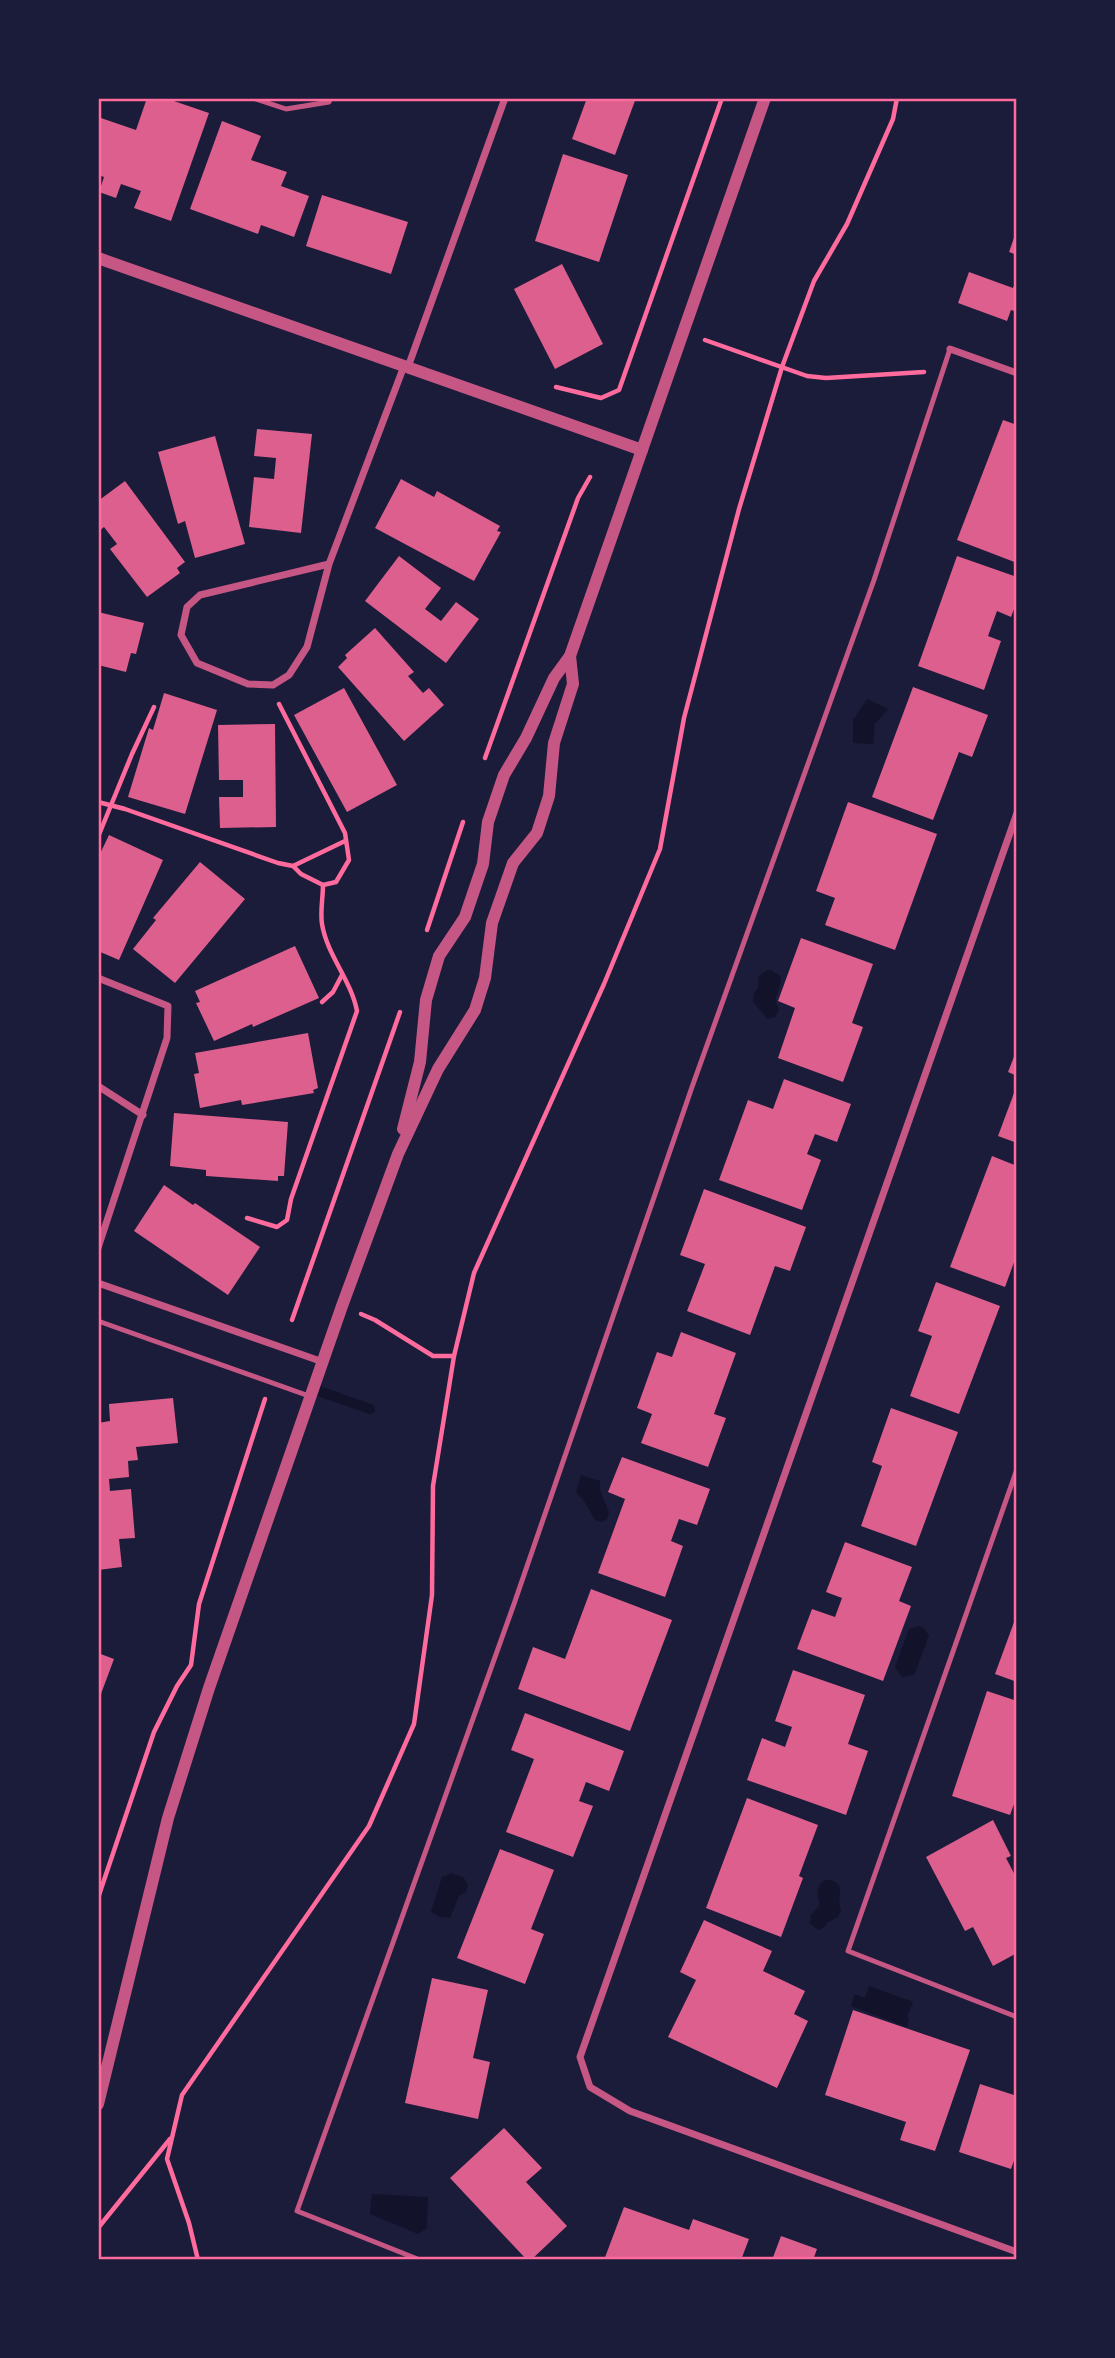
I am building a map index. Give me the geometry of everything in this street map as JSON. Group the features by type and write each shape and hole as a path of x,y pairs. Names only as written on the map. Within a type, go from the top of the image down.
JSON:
{"street":[{"path":"329,564 200,595 187,607 181,635 197,663 248,684 273,685 289,675 307,647 329,564 406,367 505,98"},
{"path":"398,1154 419,1062 426,1000 439,956 465,917 483,864 488,822 504,775 526,738 554,678 570,656 765,98"},
{"path":"98,258 642,450"},
{"path":"950,349 1017,373"},
{"path":"98,2104 168,1818 209,1688 310,1396 398,1154 438,1069 475,1010 485,978 492,923 513,863 537,833 549,796 554,743 572,684 570,656"},
{"path":"1017,813 580,2057 590,2087 630,2111 1017,2252"},
{"path":"98,978 168,1006 167,1038 98,1248"},
{"path":"98,1086 142,1115"},
{"path":"98,1283 323,1362"}],"lane":[{"path":"253,98 286,109 329,102 331,98"},
{"path":"420,2260 297,2211 514,1604 696,1074 874,580 950,349"},
{"path":"98,1321 310,1396"},
{"path":"1017,1468 848,1951 1017,2017"}],"path":[{"path":"556,387 601,398 619,390 722,98"},
{"path":"198,2260 189,2223 167,2159 182,2095 369,1826 414,1724 432,1595 433,1486 454,1356 474,1273 599,996 660,849 684,718 739,509 782,367 814,281 847,224 893,119 897,98"},
{"path":"684,332 807,376 826,378 942,371"},
{"path":"482,766 578,498 590,477"},
{"path":"98,802 293,866 301,874 323,885 336,882 349,860 345,833 270,685"},
{"path":"98,837 154,707"},
{"path":"422,943 465,817"},
{"path":"293,866 345,841"},
{"path":"247,1218 277,1227 286,1220 357,1011 354,994 332,954 322,924 323,885"},
{"path":"322,1002 333,992 343,974"},
{"path":"292,1320 401,1006"},
{"path":"342,1306 375,1320 433,1356 454,1356"},
{"path":"98,1898 155,1732 177,1686 191,1665 199,1604 270,1382"},
{"path":"98,2228 173,2136"}],"shaded area":[{"path":"867,699 888,709 875,724 873,744 853,743 853,720"},
{"path":"771,970 780,976 781,981 775,1000 779,1010 775,1017 768,1019 753,1002 759,976"},
{"path":"581,1475 600,1481 600,1490 609,1512 603,1522 595,1520 576,1492"},
{"path":"919,1626 924,1628 929,1636 914,1675 902,1677 895,1667 909,1629"},
{"path":"451,1873 464,1878 468,1885 466,1892 459,1896 450,1918 440,1917 431,1912 442,1877"},
{"path":"826,1880 839,1886 841,1910 838,1917 819,1930 810,1924 811,1915 820,1905 818,1887"},
{"path":"869,1986 913,2002 907,2016 907,2027 851,2006 855,1994 865,1998"},
{"path":"372,2194 428,2197 427,2228 418,2234 370,2214"}],"building":[{"path":"147,98 165,98 209,113 171,221 134,208 141,191 121,184 116,198 99,192 104,177 98,175 98,117 136,130"},
{"path":"587,98 636,98 615,155 572,139"},
{"path":"222,121 261,136 251,160 287,172 281,186 309,196 294,237 261,225 258,234 190,209"},
{"path":"563,154 628,175 599,262 535,241"},
{"path":"322,195 408,222 391,274 306,246"},
{"path":"1017,229 1017,255 1009,252"},
{"path":"562,264 603,344 555,369 514,289"},
{"path":"969,272 1013,288 1017,278 1017,312 1011,310 1007,321 958,303"},
{"path":"1003,420 1017,425 1017,563 957,540"},
{"path":"257,429 312,434 301,533 249,527 254,477 274,479 276,458 254,456"},
{"path":"215,436 245,544 195,558 185,521 178,524 158,452"},
{"path":"401,479 434,497 437,491 500,526 497,531 501,532 474,581 375,528"},
{"path":"125,481 185,562 177,568 180,573 147,597 110,549 117,544 104,527 98,532 98,501"},
{"path":"399,556 441,588 425,609 441,621 456,602 479,619 446,663 365,601"},
{"path":"957,556 1017,577 1017,601 1011,617 997,611 988,636 1001,641 984,690 918,666"},
{"path":"98,612 144,623 136,654 131,653 126,672 98,665"},
{"path":"375,628 414,672 408,676 423,693 429,688 444,705 404,741 338,667 347,658 345,655"},
{"path":"913,687 988,715 972,757 959,752 933,820 872,797"},
{"path":"344,688 397,785 347,812 294,715"},
{"path":"164,693 217,710 185,814 128,797 149,728 153,730"},
{"path":"275,724 276,827 220,828 219,797 243,797 243,780 219,780 218,725"},
{"path":"848,802 937,834 895,950 825,925 835,898 816,891"},
{"path":"109,835 163,860 119,960 98,951 98,866 101,859 98,858"},
{"path":"200,862 245,899 175,983 133,949 156,920 153,918"},
{"path":"801,938 873,964 852,1023 863,1027 843,1082 778,1058 795,1008 778,1001"},
{"path":"295,946 319,998 214,1041 196,1003 200,1002 195,991"},
{"path":"308,1033 318,1088 313,1090 314,1093 242,1105 241,1100 200,1108 194,1074 199,1073 195,1053"},
{"path":"1017,1049 1017,1076 1008,1072"},
{"path":"784,1079 851,1104 837,1142 815,1134 807,1154 821,1160 802,1210 719,1180 748,1100 773,1109"},
{"path":"1017,1085 1017,1143 998,1136"},
{"path":"174,1113 288,1122 284,1176 278,1176 278,1181 206,1176 206,1170 170,1166"},
{"path":"992,1156 1017,1166 1017,1254 1005,1287 950,1267"},
{"path":"164,1185 260,1247 228,1295 134,1231"},
{"path":"704,1189 806,1227 790,1271 775,1266 750,1335 687,1311 705,1264 680,1255"},
{"path":"936,1282 1000,1306 959,1414 910,1396 932,1336 918,1331"},
{"path":"681,1332 736,1353 714,1414 726,1418 708,1467 641,1443 652,1414 637,1408 657,1352 672,1357"},
{"path":"173,1398 178,1443 136,1447 138,1460 128,1461 129,1477 109,1479 110,1491 131,1489 135,1538 119,1539 122,1567 98,1570 98,1423 110,1421 109,1404"},
{"path":"891,1408 958,1432 916,1546 861,1526 882,1466 872,1462"},
{"path":"622,1457 710,1489 697,1525 679,1519 671,1541 683,1546 665,1597 598,1573 625,1499 608,1492"},
{"path":"845,1542 912,1567 899,1601 911,1606 883,1681 797,1649 812,1609 835,1617 842,1598 826,1592"},
{"path":"591,1589 672,1620 630,1731 518,1689 533,1647 565,1659"},
{"path":"1017,1614 1017,1682 995,1674"},
{"path":"98,1653 114,1659 98,1702"},
{"path":"793,1670 865,1695 848,1744 868,1751 846,1815 747,1780 762,1738 785,1747 792,1727 775,1721"},
{"path":"987,1691 1017,1701 1017,1796 1010,1815 952,1796"},
{"path":"525,1713 624,1751 609,1791 586,1782 579,1801 593,1806 573,1857 506,1832 534,1759 511,1750"},
{"path":"747,1798 818,1825 799,1876 803,1878 781,1937 706,1908"},
{"path":"993,1820 1011,1856 1006,1858 1017,1879 1017,1953 993,1966 973,1927 965,1931 926,1857"},
{"path":"500,1849 554,1870 531,1929 544,1934 525,1984 457,1958"},
{"path":"704,1920 772,1951 763,1971 805,1991 794,2014 808,2021 777,2088 668,2037 696,1980 680,1972"},
{"path":"432,1978 488,1990 473,2058 490,2062 478,2119 405,2103"},
{"path":"853,2010 970,2050 935,2151 900,2140 906,2122 825,2095"},
{"path":"980,2084 1017,2096 1017,2152 1011,2169 959,2152"},
{"path":"504,2128 542,2168 526,2182 567,2226 531,2260 527,2260 450,2178"},
{"path":"624,2207 689,2230 693,2219 749,2239 741,2260 604,2260"},
{"path":"781,2236 817,2249 813,2260 772,2260"}],"waterway":[{"path":"313,1389 370,1409"}]}
